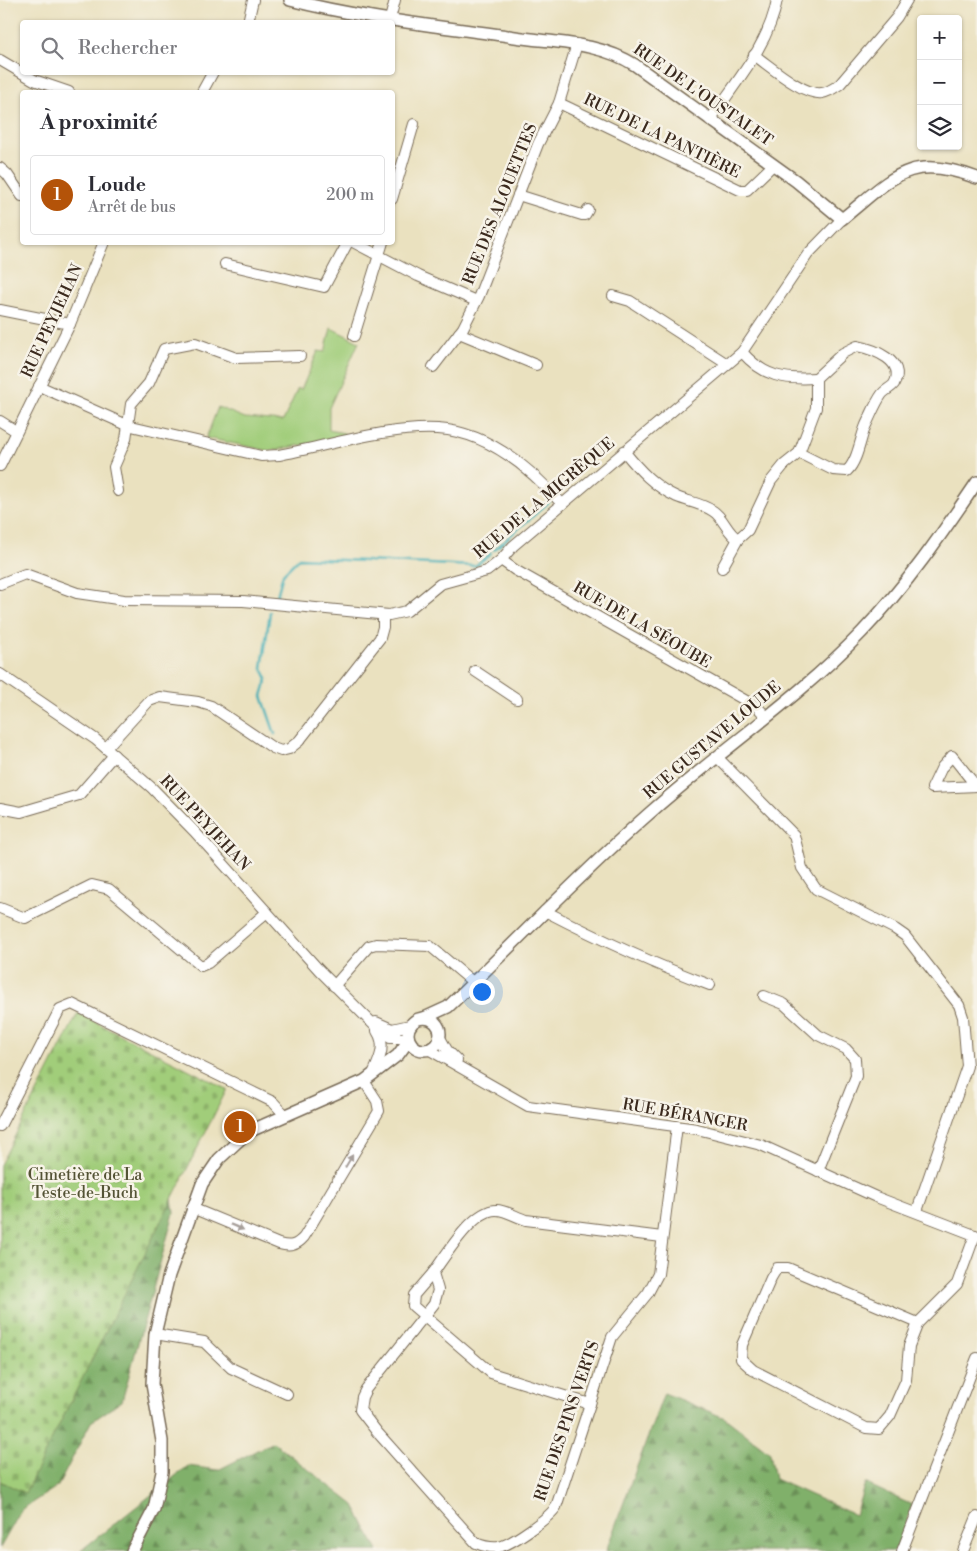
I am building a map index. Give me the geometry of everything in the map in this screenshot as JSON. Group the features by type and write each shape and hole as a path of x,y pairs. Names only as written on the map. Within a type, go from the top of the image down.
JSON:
{"street":[{"path":"248,20 253,0"},
{"name":"RUE DE L'OUSTALET","path":"290,0 317,7 390,19 577,44 619,55 773,165 842,218"},
{"path":"390,19 395,0"},
{"path":"710,120 754,55 771,21 777,0"},
{"path":"754,55 807,91 821,94 828,92 840,84 897,17 907,0"},
{"name":"RUE DES ALOUETTES","path":"433,367 459,333 476,301 538,144 560,103 577,44"},
{"path":"0,60 20,72"},
{"path":"26,75 34,80 63,90"},
{"path":"203,90 211,75"},
{"name":"RUE DE LA PANTIÈRE","path":"560,103 740,190 747,190 773,165"},
{"path":"395,189 414,124"},
{"name":"RUE DE LA MIGRÈQUE","path":"0,584 25,574 77,592 124,600 243,602 382,615 408,611 440,584 487,571 501,560 513,546 742,352 808,254 842,218 892,178 913,168 928,166 943,168 977,178"},
{"path":"0,168 7,174 20,193"},
{"path":"518,195 582,215 585,215 588,210"},
{"name":"RUE PEYJEHAN","path":"0,466 70,324 103,245"},
{"path":"225,264 324,287 332,276 347,245"},
{"path":"358,245 418,276 476,301"},
{"path":"354,336 382,245"},
{"path":"613,296 630,301 727,364"},
{"path":"0,310 70,324"},
{"path":"459,333 536,366"},
{"path":"118,491 114,467 126,439 132,404 149,384 161,353 168,347 195,343 236,358 300,356"},
{"path":"742,352 755,366 784,379 816,378 842,353 857,346 885,356 893,363 896,371 894,384 882,393 866,425 853,463 847,471 833,470 799,453"},
{"path":"722,568 738,539 748,530 774,477 799,453 816,408 816,378"},
{"path":"38,386 127,425 252,455 267,456 398,431 437,429 453,431 483,442 517,462 536,475 562,504"},
{"path":"0,422 16,431"},
{"path":"624,451 648,479 678,497 712,510 724,520 732,535 738,539"},
{"name":"RUE GUSTAVE LOUDE","path":"424,1018 448,1007 625,834 767,717 849,644 881,611 923,558 977,482"},
{"name":"RUE DE LA SÉOUBE","path":"501,560 758,708 767,717"},
{"path":"0,808 21,812 79,795 149,701 160,697 205,704 273,748 281,751 289,750 300,741 380,638 383,628 382,615"},
{"path":"476,671 517,699"},
{"name":"RUE PEYJEHAN","path":"0,674 110,751 172,807 334,986 386,1036 396,1039 409,1039"},
{"path":"718,757 794,835 802,868 816,889 895,928 905,936 959,1005 964,1017 967,1066 917,1211"},
{"path":"0,908 25,918 92,885 100,885 109,888 201,966 208,963 267,912"},
{"path":"545,912 605,942 666,969 710,985"},
{"path":"334,986 368,946 376,944 430,946 474,983"},
{"path":"764,996 784,1004 818,1035 846,1049 854,1059 856,1076 818,1171"},
{"path":"0,1126 60,1009 72,1004 273,1102 285,1114"},
{"name":"RUE GUSTAVE LOUDE","path":"439,1033 448,1007"},
{"name":"RUE PEYJEHAN","path":"366,1016 388,1029 401,1029 410,1025"},
{"name":"RUE PEYJEHAN","path":"366,1016 382,1042 380,1058 368,1077"},
{"path":"132,1551 154,1509 162,1472 162,1440 152,1384 155,1334 169,1274 204,1180 226,1151 252,1129 368,1077 398,1056 410,1051 427,1049 435,1045 439,1033 434,1022 424,1018 410,1025 409,1039 398,1056"},
{"name":"RUE BÉRANGER","path":"439,1033 448,1050 468,1072"},
{"path":"409,1039 415,1048 427,1049"},
{"name":"RUE BÉRANGER","path":"427,1049 528,1106 677,1126 752,1142 876,1197 976,1235"},
{"path":"192,1208 278,1244 291,1247 300,1242 379,1110 368,1077"},
{"name":"RUE DES PINS VERTS","path":"433,1272 438,1290 437,1298 366,1389 362,1397 360,1410 376,1432 476,1543 488,1547 503,1545 553,1512 559,1500 612,1337 654,1283 658,1274 677,1126"},
{"path":"590,1404 491,1373 424,1317 413,1306 412,1300 467,1229 478,1217 487,1211 506,1212 526,1220 662,1237"},
{"path":"918,1323 788,1268 777,1268 742,1345 741,1360 753,1370 866,1428 880,1429 890,1416 906,1380 909,1346 918,1323 957,1284 976,1235"},
{"path":"155,1334 204,1342 232,1368 287,1394"},
{"path":"902,1551 977,1358"},
{"path":"964,1551 977,1517"}],"green space":[{"path":"331,328 359,342 329,408 329,430 344,433 345,437 270,451 206,438 218,407 245,418 283,421 298,388 301,390 318,351 325,352"},
{"name":"Cimetière de La Teste-de-Buch","path":"78,1013 227,1089 25,1493 0,1481 0,1165"},
{"path":"172,1198 174,1213 122,1401 91,1422 58,1486 22,1509 0,1548 0,1481 25,1492"},
{"path":"664,1393 725,1418 770,1453 775,1479 855,1515 865,1483 912,1505 898,1551 606,1551"},
{"path":"273,1442 354,1505 378,1551 80,1551 188,1466 218,1470"}],"waterway":[{"path":"494,550 550,501"},
{"path":"277,596 283,574 299,558 475,566 491,553"},
{"path":"270,612 262,668 267,679 262,696 275,734"}],"place":[{"name":"Loude","path":"240,1127"}]}
